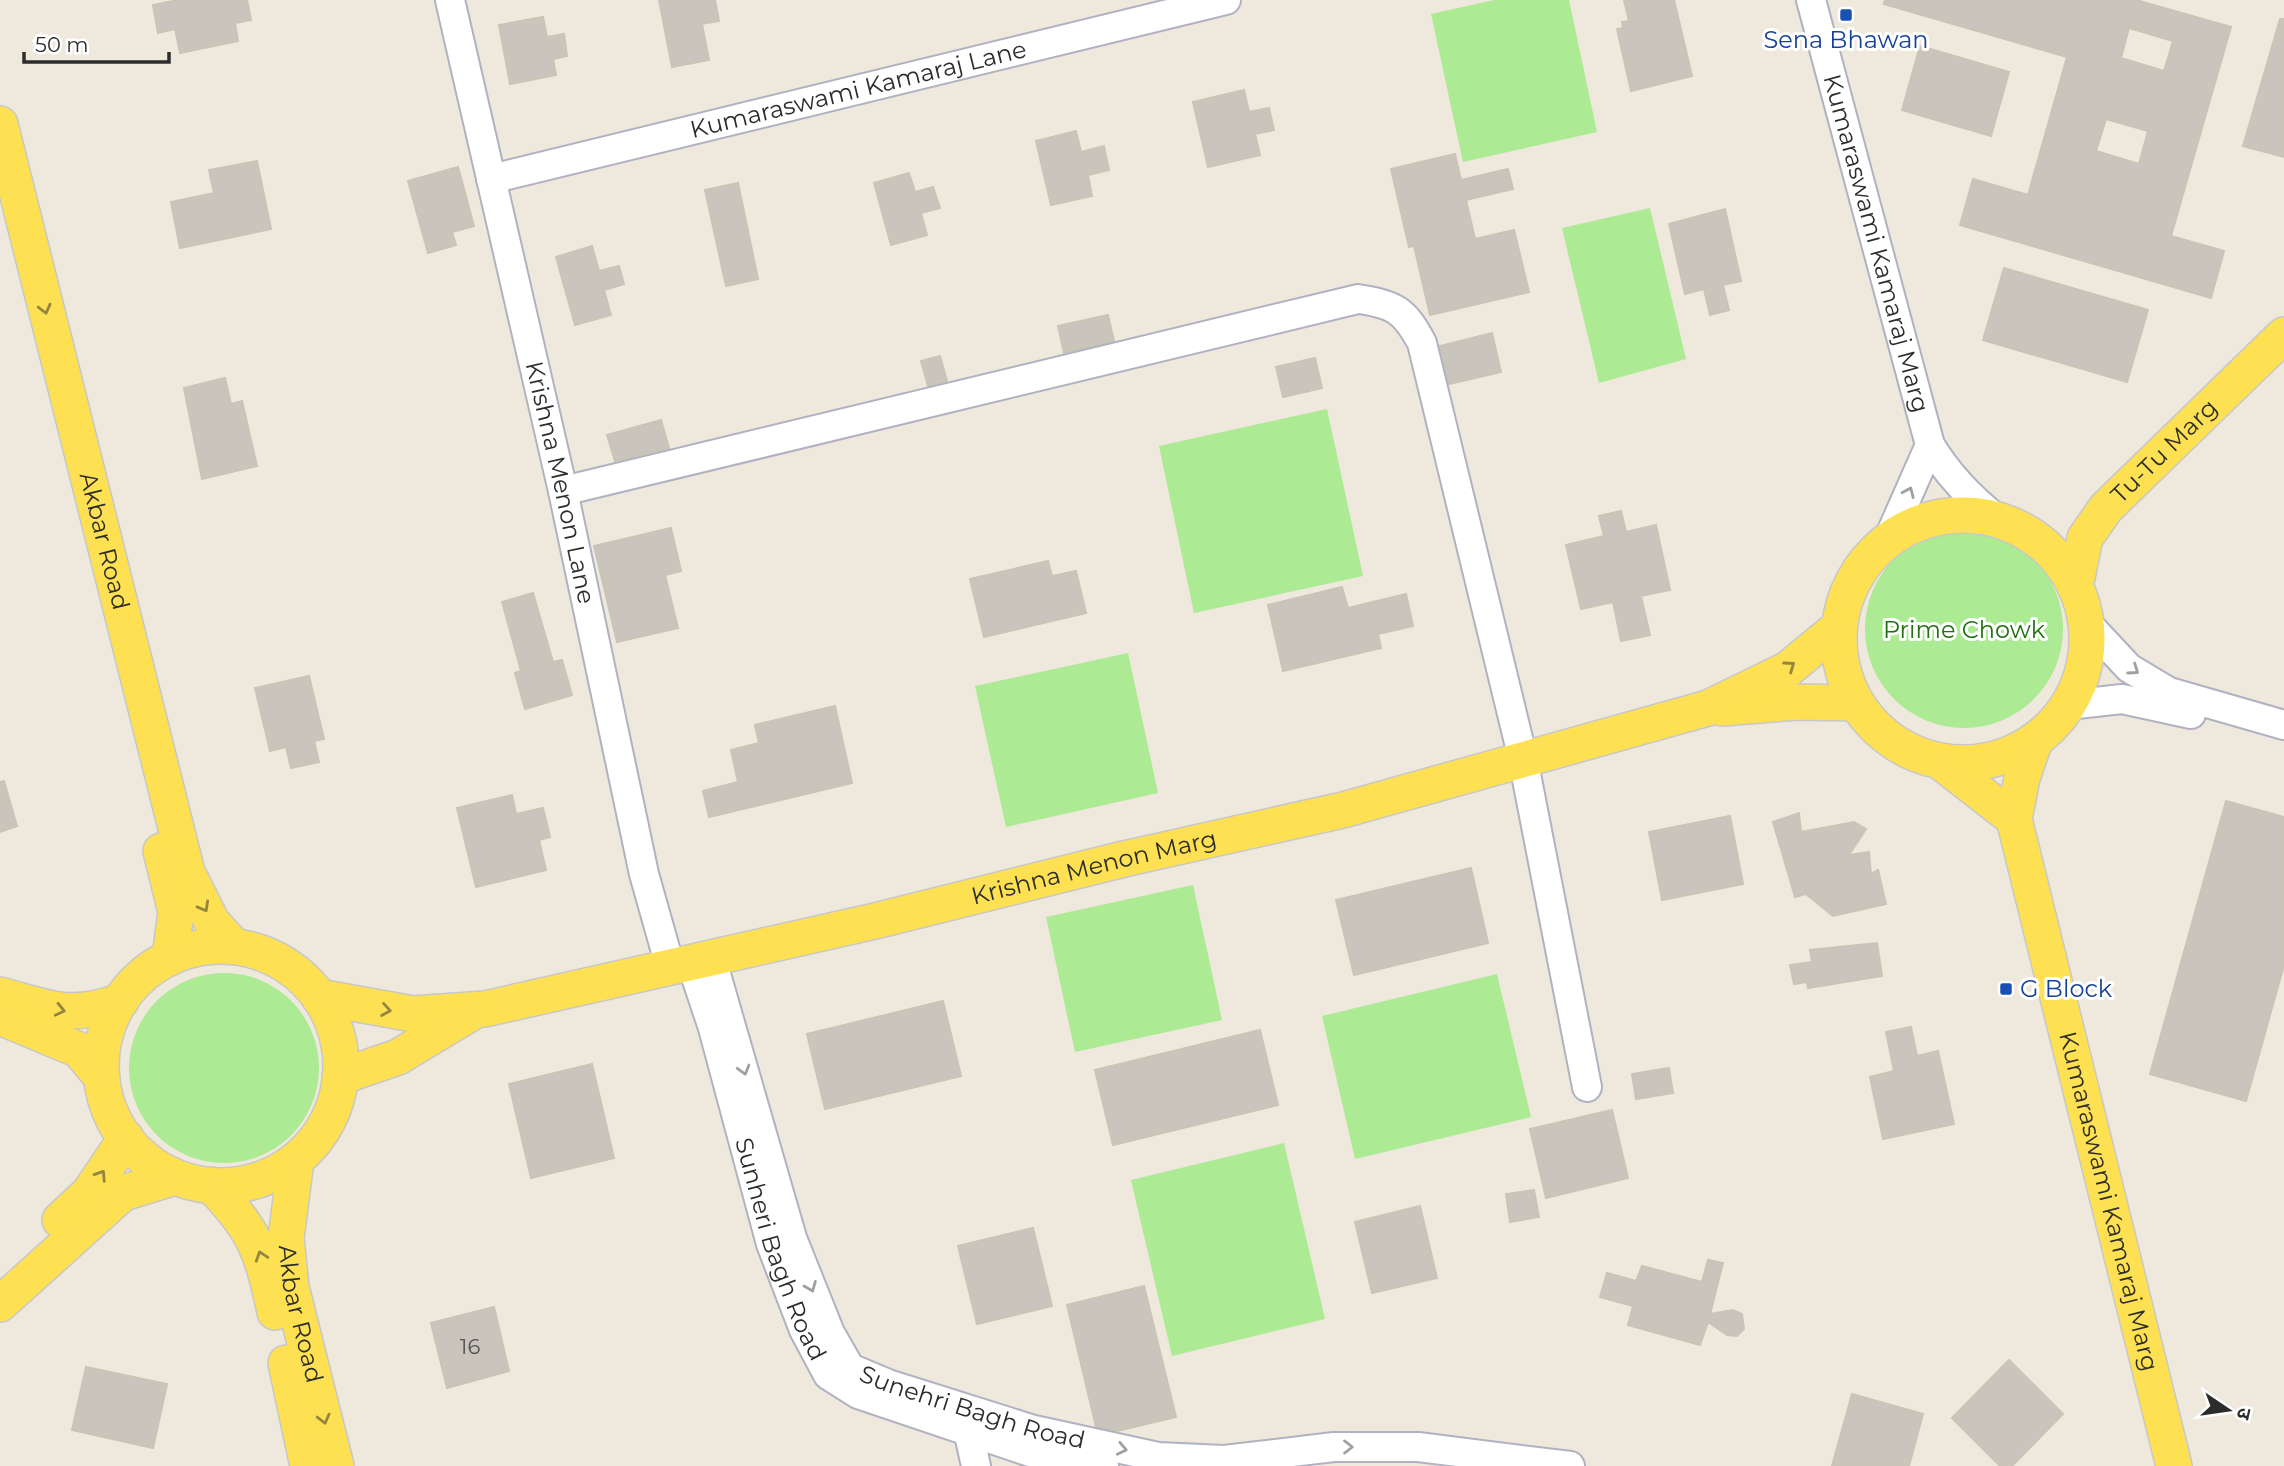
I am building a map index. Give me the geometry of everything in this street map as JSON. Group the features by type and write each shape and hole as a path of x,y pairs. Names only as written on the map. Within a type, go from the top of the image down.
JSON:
{"main road":[{"name":"Akbar Road","path":"0,124 187,872 212,922 234,947"},
{"name":"Akbar Road","path":"0,209 26,333 85,541 176,912 170,958"},
{"name":"Tu-Tu Marg","path":"2032,536 2061,527 2087,510 2284,322"},
{"name":"Tu-Tu Marg","path":"2076,587 2085,538 2105,508 2284,335"},
{"path":"1974,515 1997,519 2032,536 2057,558 2076,587 2086,622 2084,665 2068,705 2035,740 2007,756 1975,764 1942,763 1916,755 1892,742 1872,725 1856,703 1841,666 1839,627 1847,594 1864,564 1888,540 1929,519 1974,515"},
{"name":"Krishna Menon Marg","path":"319,997 412,1014 474,1011 1343,810 1708,708 1788,668 1839,627"},
{"name":"Krishna Menon Marg","path":"1708,708 1797,702 1856,703"},
{"name":"Kumaraswami Kamaraj Marg","path":"2035,740 2022,778 2014,820 2174,1465"},
{"path":"1942,763 2014,820"},
{"path":"206,947 234,947 270,956 286,965 319,997 338,1040 340,1077 326,1123 296,1160 265,1178 248,1183 211,1185 175,1177 148,1161 126,1138 110,1110 102,1078 105,1038 121,1002 146,973 170,958 206,947"},
{"path":"0,995 69,1013 93,1012 121,1002"},
{"name":"Krishna Menon Marg","path":"340,1077 398,1057 474,1011"},
{"path":"0,1017 79,1050 102,1078"},
{"path":"0,1274 89,1193 126,1138"},
{"name":"Akbar Road","path":"296,1160 286,1238 290,1287 335,1466"},
{"path":"0,1304 123,1193 175,1177"},
{"name":"Akbar Road","path":"211,1185 242,1218 258,1247 269,1283 308,1466"}],"street":[{"name":"Krishna Menon Lane","path":"450,0 563,491 644,874 691,962"},
{"name":"Kumaraswami Kamaraj Lane","path":"491,180 1226,0"},
{"name":"Kumaraswami Kamaraj Marg","path":"1811,0 1930,445 1945,469 1971,499 1997,519"},
{"path":"563,491 1358,299 1384,302 1408,317 1422,343 1523,759 1587,1087"},
{"name":"Kumaraswami Kamaraj Marg","path":"1888,540 1930,445"},
{"path":"2086,622 2129,668 2169,692 2284,725"},
{"path":"2068,705 2122,699 2168,708 2284,741"},
{"name":"Sunheri Bagh Road","path":"691,962 713,1028 771,1244 804,1330 828,1375 858,1394 1030,1452 1104,1466"},
{"name":"Sunehri Bagh Road","path":"691,962 792,1238 830,1333 850,1368 888,1384 1034,1430 1158,1457 1224,1460 1334,1447 1418,1447 1570,1466"},
{"path":"968,1430 976,1466"},
{"path":"1374,1466 1419,1466"}],"green space":[{"path":"1494,0 1569,0 1597,132 1463,162 1431,14"},
{"path":"1650,208 1686,359 1599,383 1562,228"},
{"path":"1327,409 1363,576 1194,613 1159,446"},
{"name":"Prime Chowk","path":"1964,530 2002,537 2034,559 2056,591 2063,629 2056,667 2034,699 2002,721 1964,728 1926,721 1894,699 1872,667 1865,629 1872,591 1894,559 1926,537"},
{"path":"1128,653 1158,793 1006,827 975,686"},
{"path":"1193,885 1222,1020 1075,1052 1046,917"},
{"path":"224,973 243,974 261,980 292,1000 312,1031 318,1049 318,1087 312,1105 292,1136 261,1156 243,1162 224,1163 205,1162 187,1156 156,1136 136,1105 130,1087 129,1068 130,1049 136,1031 156,1000 187,980 205,974"},
{"path":"1497,974 1531,1117 1355,1159 1322,1016"},
{"path":"1284,1143 1325,1319 1172,1356 1131,1180"}],"building":[{"path":"178,0 247,0 251,20 235,23 238,41 180,53 175,29 158,33 153,5"},
{"path":"659,0 715,0 719,21 702,24 709,60 672,67"},
{"path":"1624,0 1674,0 1692,76 1631,91 1617,29 1623,28 1622,22 1629,21"},
{"path":"1885,0 2136,0 2231,27 2171,236 2224,251 2211,298 1960,225 1973,179 2028,195 2067,57 1884,4","holes":["2129,28 2173,41 2164,71 2121,58","2106,119 2148,131 2139,164 2096,151"]},
{"path":"543,17 547,37 564,34 567,56 553,59 556,75 510,84 499,25"},
{"path":"2280,19 2284,19 2284,157 2243,146"},
{"path":"1920,46 2009,72 1991,136 1902,110"},
{"path":"1244,90 1249,112 1269,108 1274,130 1255,134 1260,155 1208,167 1193,102"},
{"path":"1076,131 1081,152 1104,146 1109,170 1088,175 1092,196 1051,205 1036,141"},
{"path":"1455,154 1461,180 1508,169 1513,189 1466,200 1475,239 1514,230 1529,292 1430,315 1414,246 1409,247 1391,169"},
{"path":"257,161 271,229 180,248 171,202 214,193 209,170"},
{"path":"458,167 474,226 452,232 456,245 428,253 408,181"},
{"path":"909,173 915,192 933,187 940,208 921,213 927,235 891,245 874,183"},
{"path":"738,183 758,279 726,286 705,190"},
{"path":"1725,209 1741,281 1723,285 1729,310 1710,315 1704,289 1685,294 1669,224"},
{"path":"592,246 599,271 619,266 624,284 604,290 611,315 575,325 556,257"},
{"path":"2004,268 2148,310 2127,382 1983,340"},
{"path":"1108,315 1114,341 1064,353 1058,326"},
{"path":"1492,333 1501,372 1449,384 1440,346"},
{"path":"940,356 947,381 928,386 921,361"},
{"path":"1315,358 1322,388 1283,397 1276,367"},
{"path":"225,378 231,404 242,401 257,466 202,479 184,388"},
{"path":"661,420 669,448 615,461 607,435"},
{"path":"1621,511 1626,532 1656,525 1670,590 1641,596 1650,635 1621,641 1613,602 1581,609 1566,545 1604,536 1599,516"},
{"path":"671,528 681,571 665,575 678,628 617,642 594,546"},
{"path":"1048,561 1052,576 1076,571 1086,613 984,637 970,579"},
{"path":"1342,587 1348,608 1406,594 1413,626 1378,634 1381,648 1283,671 1268,605"},
{"path":"533,593 553,662 562,660 572,695 525,709 515,673 521,671 502,602"},
{"path":"309,676 324,739 314,741 319,762 291,768 286,747 270,751 255,688"},
{"path":"835,706 852,783 709,817 703,791 738,782 731,750 759,743 755,725"},
{"path":"4,781 17,826 0,832 0,782"},
{"path":"512,795 516,814 543,808 550,837 539,840 546,870 476,887 457,808"},
{"path":"2226,801 2284,817 2284,965 2246,1101 2150,1074"},
{"path":"1799,813 1801,832 1854,822 1866,829 1849,855 1869,852 1871,874 1878,870 1886,904 1833,916 1806,894 1795,897 1773,822"},
{"path":"1730,816 1743,884 1662,900 1649,832"},
{"path":"1471,868 1488,943 1354,975 1336,900"},
{"path":"1877,943 1882,976 1808,988 1807,982 1794,984 1790,965 1812,962 1810,950"},
{"path":"943,1001 961,1076 825,1109 807,1034"},
{"path":"1911,1027 1917,1056 1938,1051 1954,1124 1883,1139 1870,1077 1894,1071 1886,1032"},
{"path":"1260,1030 1278,1105 1113,1145 1095,1070"},
{"path":"592,1064 614,1158 531,1178 509,1084"},
{"path":"1669,1068 1673,1093 1636,1099 1632,1074"},
{"path":"1612,1110 1628,1178 1546,1198 1530,1129"},
{"path":"1534,1190 1539,1217 1510,1222 1506,1194"},
{"path":"1420,1206 1437,1278 1372,1293 1355,1222"},
{"path":"1033,1228 1052,1306 977,1324 958,1246"},
{"path":"1708,1260 1723,1263 1710,1314 1733,1310 1742,1314 1744,1329 1737,1336 1727,1335 1708,1322 1700,1345 1628,1325 1633,1306 1600,1297 1607,1273 1636,1281 1642,1266 1702,1282"},
{"path":"1144,1286 1176,1417 1117,1431 1096,1427 1067,1305"},
{"path":"494,1307 509,1371 447,1388 431,1323"},
{"path":"2009,1360 2063,1414 2012,1466 2000,1466 1952,1418"},
{"path":"86,1367 167,1384 153,1448 72,1430"},
{"path":"1852,1394 1923,1414 1909,1466 1832,1466"}],"place":[{"name":"Sena Bhawan","path":"1846,15"},
{"name":"G Block","path":"2006,989"}]}
